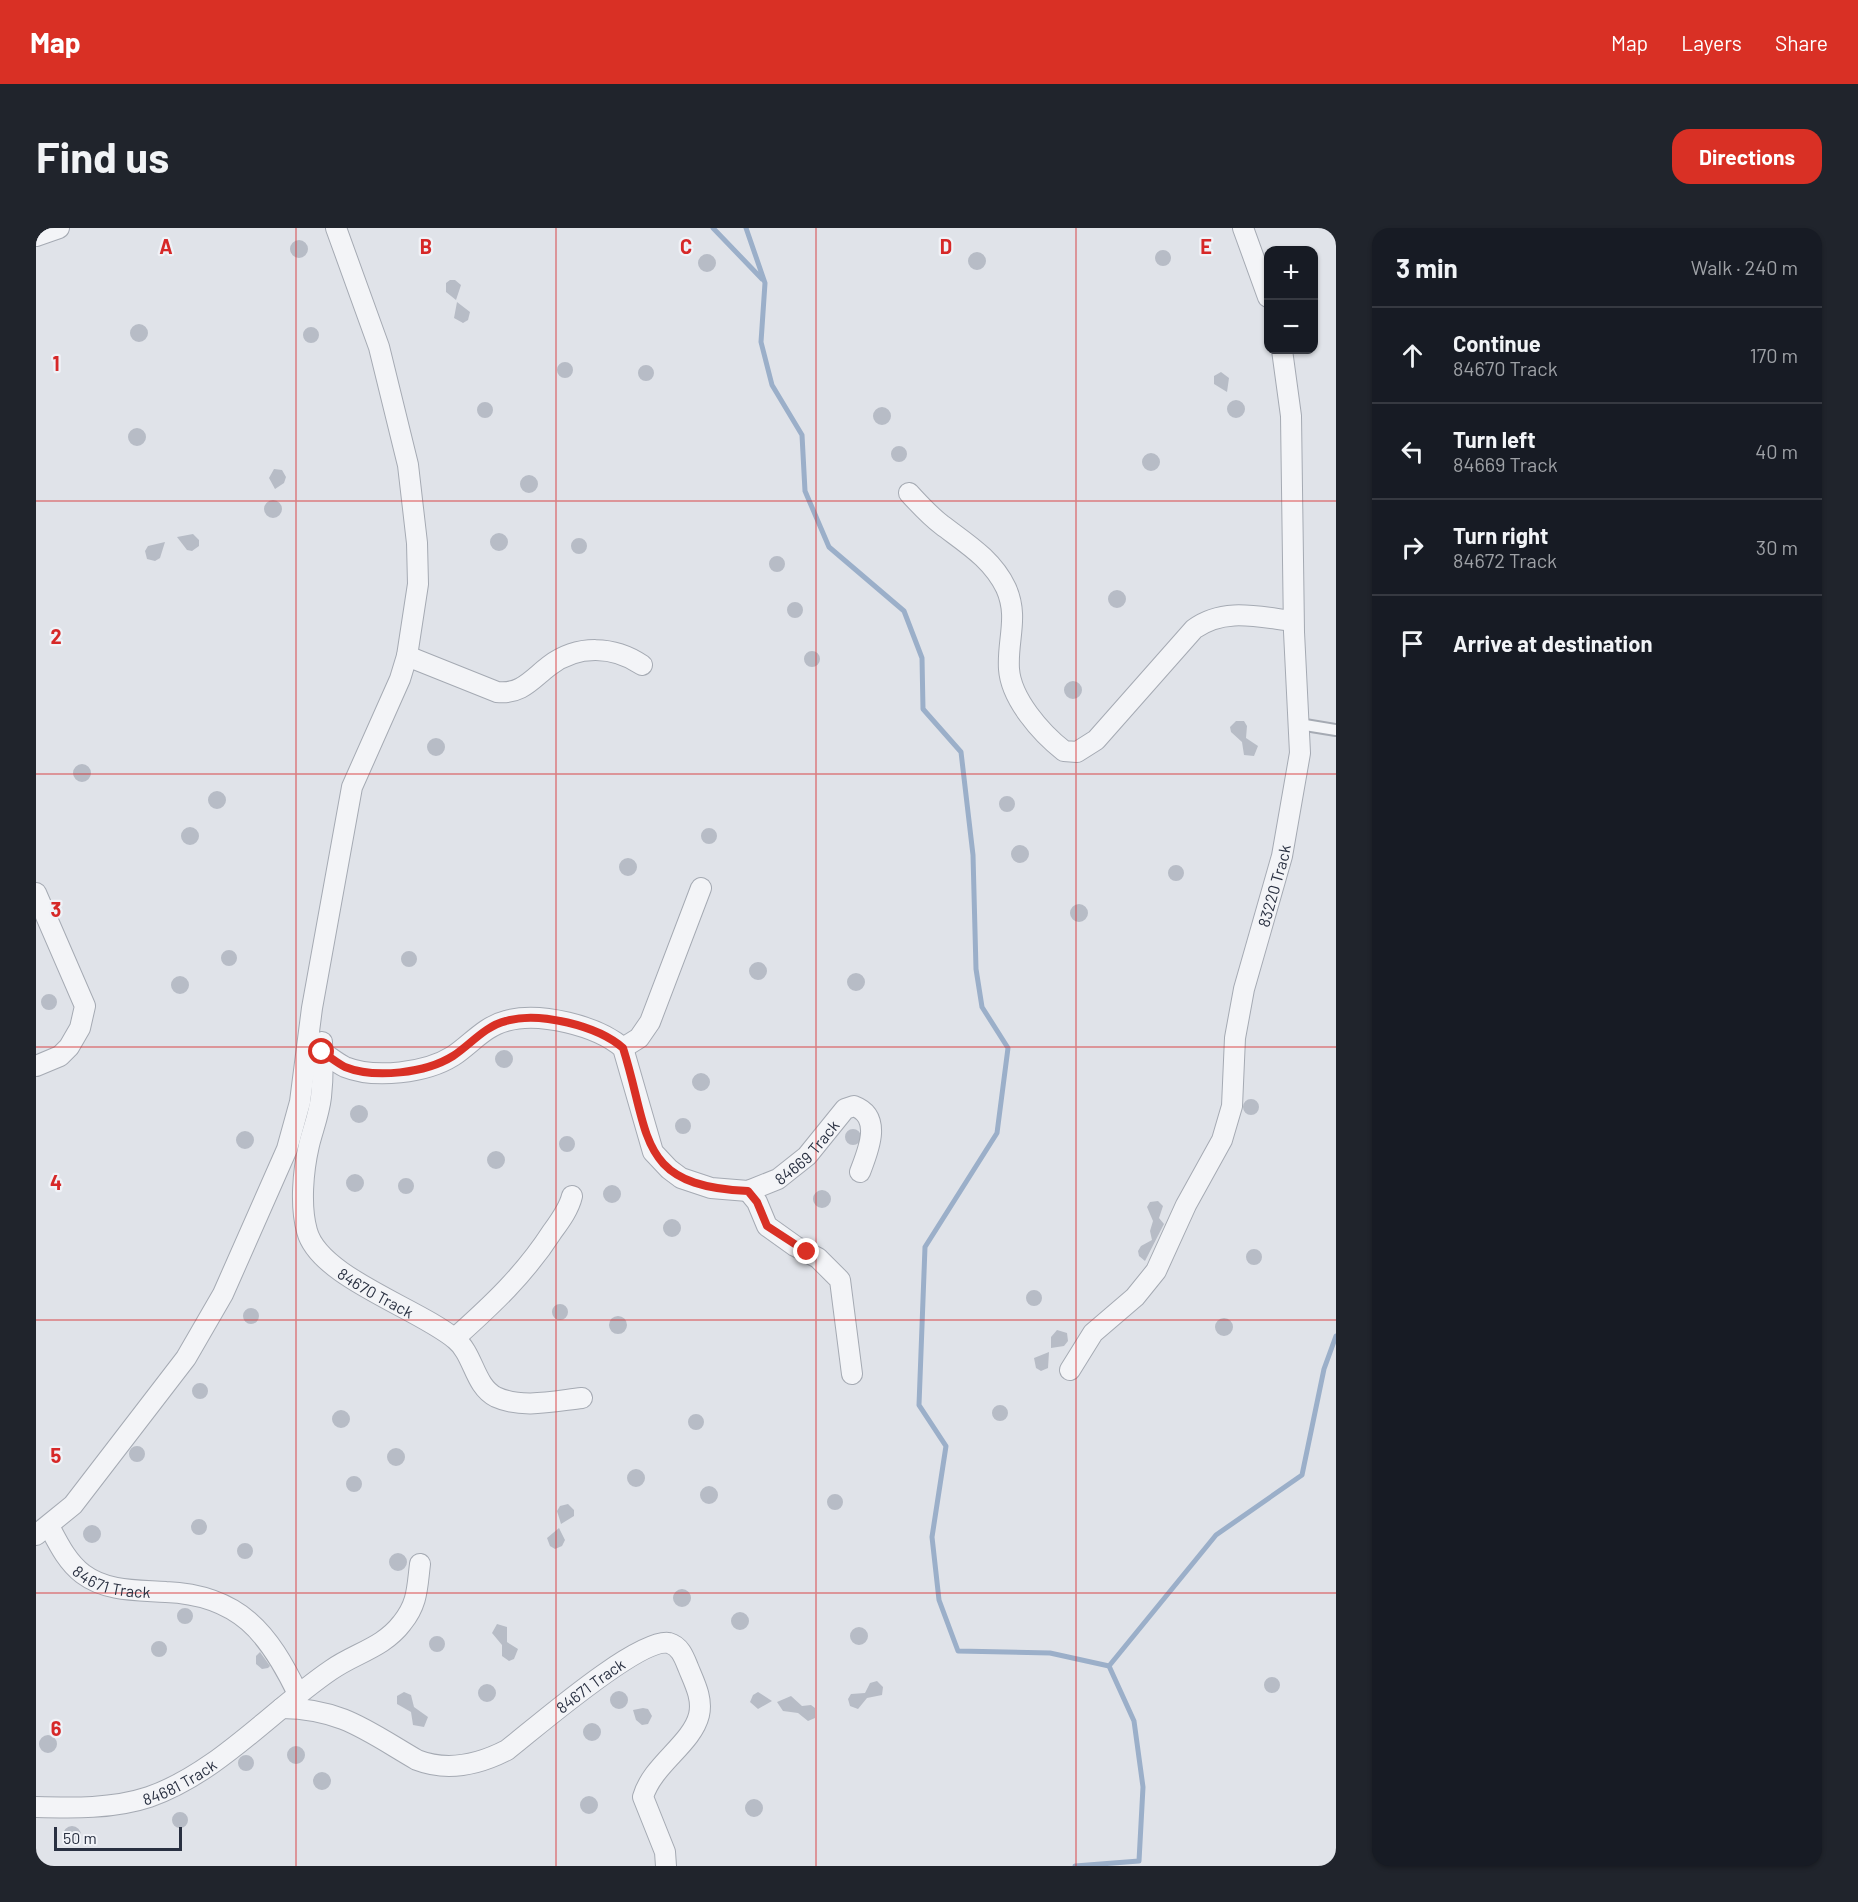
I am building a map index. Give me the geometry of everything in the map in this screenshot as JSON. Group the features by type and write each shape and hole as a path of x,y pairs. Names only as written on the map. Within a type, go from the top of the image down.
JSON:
{"street":[{"path":"36,236 59,228"},
{"path":"42,1531 84,1493 186,1358 223,1294 295,1126 312,1008 352,787 400,679 407,656 418,584 417,543 408,465 379,347 336,228"},
{"path":"1242,228 1264,284"},
{"name":"83220 Track","path":"1070,1370 1093,1333 1135,1297 1156,1271 1186,1205 1222,1140 1232,1106 1235,1038 1244,989 1290,819 1300,753 1293,621 1291,416 1283,354"},
{"path":"909,494 941,524 981,555 1000,577 1010,598 1013,614 1009,670 1016,694 1064,751 1077,752 1096,740 1194,629 1204,622 1228,615 1293,621"},
{"path":"407,656 497,692 506,693 519,690 560,659 579,653 606,650 618,652 642,665"},
{"path":"322,1052 346,1067 359,1071 376,1072 418,1068 451,1057 493,1026 520,1018 562,1022 585,1028 601,1034 623,1048 639,1038 650,1022 701,888"},
{"path":"36,892 85,1006 80,1028 69,1047 60,1056 36,1066"},
{"name":"84670 Track","path":"312,1008 319,1025 322,1052 321,1096 309,1146 304,1190 304,1213 311,1242 336,1269 352,1280 395,1301 455,1338"},
{"name":"84669 Track","path":"623,1048 653,1152 669,1169 691,1183 711,1188 748,1191 778,1179 807,1156 844,1109 854,1106 867,1119 872,1133 872,1141 860,1172"},
{"path":"748,1191 757,1202 767,1226 795,1246 818,1258 840,1280 852,1374"},
{"path":"572,1196 564,1215 534,1261 505,1293 455,1338 470,1356 481,1383 496,1396 510,1401 530,1403 582,1398"},
{"name":"84671 Track","path":"42,1531 74,1566 99,1583 137,1592 196,1595 239,1613 269,1641 298,1694"},
{"name":"84681 Track","path":"36,1807 102,1806 147,1798 164,1791 233,1748 332,1669 378,1646 400,1626 417,1599 420,1564"},
{"name":"84671 Track","path":"282,1708 319,1710 335,1715 417,1760 436,1766 460,1767 492,1758 507,1750 588,1686 650,1647 667,1643 674,1645 685,1657 701,1708 694,1727 647,1785 643,1797 665,1852 666,1866"}],"lane":[{"path":"1299,724 1336,730"}],"building":[{"path":"299,240 305,243 308,249 305,255 299,258 293,255 290,249 293,243"},
{"path":"1160,250 1166,250 1171,258 1169,264 1160,266 1155,261 1155,255"},
{"path":"977,252 983,255 986,261 983,267 977,270 971,267 968,261 971,255"},
{"path":"707,254 713,257 716,263 713,269 707,272 701,269 698,263 701,257"},
{"path":"455,280 461,285 456,300 446,292 446,283"},
{"path":"457,302 470,312 468,320 463,323 454,318"},
{"path":"139,324 145,327 148,333 145,339 139,342 133,339 130,333 133,327"},
{"path":"308,327 314,327 319,335 317,341 308,343 303,338 303,332"},
{"path":"562,362 568,362 573,370 571,376 562,378 557,373 557,367"},
{"path":"643,365 649,365 654,373 652,379 643,381 638,376 638,370"},
{"path":"1221,372 1229,378 1227,392 1214,384 1214,376"},
{"path":"1236,400 1242,403 1245,409 1242,415 1236,418 1230,415 1227,409 1230,403"},
{"path":"482,402 488,402 493,410 491,416 482,418 477,413 477,407"},
{"path":"882,407 888,410 891,416 888,422 882,425 876,422 873,416 876,410"},
{"path":"137,428 143,431 146,437 143,443 137,446 131,443 128,437 131,431"},
{"path":"896,446 902,446 907,454 905,460 896,462 891,457 891,451"},
{"path":"1151,453 1157,456 1160,462 1157,468 1151,471 1145,468 1142,462 1145,456"},
{"path":"274,469 282,470 286,477 284,483 275,489 269,478"},
{"path":"529,475 535,478 538,484 535,490 529,493 523,490 520,484 523,478"},
{"path":"273,500 279,503 282,509 279,515 273,518 267,515 264,509 267,503"},
{"path":"499,533 505,536 508,542 505,548 499,551 493,548 490,542 493,536"},
{"path":"193,534 199,540 199,546 192,551 187,550 177,537"},
{"path":"576,538 582,538 587,546 585,552 576,554 571,549 571,543"},
{"path":"165,542 160,558 155,561 147,559 145,551 148,546"},
{"path":"774,556 780,556 785,564 783,570 774,572 769,567 769,561"},
{"path":"1117,590 1123,593 1126,599 1123,605 1117,608 1111,605 1108,599 1111,593"},
{"path":"792,602 798,602 803,610 801,616 792,618 787,613 787,607"},
{"path":"809,651 815,651 820,659 818,665 809,667 804,662 804,656"},
{"path":"1073,681 1079,684 1082,690 1079,696 1073,699 1067,696 1064,690 1067,684"},
{"path":"1236,721 1244,721 1247,726 1246,738 1258,746 1254,756 1244,755 1242,742 1231,732 1230,727"},
{"path":"436,738 442,741 445,747 442,753 436,756 430,753 427,747 430,741"},
{"path":"82,764 88,767 91,773 88,779 82,782 76,779 73,773 76,767"},
{"path":"217,791 223,794 226,800 223,806 217,809 211,806 208,800 211,794"},
{"path":"1004,796 1010,796 1015,804 1013,810 1004,812 999,807 999,801"},
{"path":"190,827 196,830 199,836 196,842 190,845 184,842 181,836 184,830"},
{"path":"706,828 712,828 717,836 715,842 706,844 701,839 701,833"},
{"path":"1020,845 1026,848 1029,854 1026,860 1020,863 1014,860 1011,854 1014,848"},
{"path":"628,858 634,861 637,867 634,873 628,876 622,873 619,867 622,861"},
{"path":"1173,865 1179,865 1184,873 1182,879 1173,881 1168,876 1168,870"},
{"path":"1079,904 1085,907 1088,913 1085,919 1079,922 1073,919 1070,913 1073,907"},
{"path":"226,950 232,950 237,958 235,964 226,966 221,961 221,955"},
{"path":"406,951 412,951 417,959 415,965 406,967 401,962 401,956"},
{"path":"758,962 764,965 767,971 764,977 758,980 752,977 749,971 752,965"},
{"path":"856,973 862,976 865,982 862,988 856,991 850,988 847,982 850,976"},
{"path":"180,976 186,979 189,985 186,991 180,994 174,991 171,985 174,979"},
{"path":"46,994 52,994 57,1002 55,1008 46,1010 41,1005 41,999"},
{"path":"504,1050 510,1053 513,1059 510,1065 504,1068 498,1065 495,1059 498,1053"},
{"path":"701,1073 707,1076 710,1082 707,1088 701,1091 695,1088 692,1082 695,1076"},
{"path":"1248,1099 1254,1099 1259,1107 1257,1113 1248,1115 1243,1110 1243,1104"},
{"path":"359,1105 365,1108 368,1114 365,1120 359,1123 353,1120 350,1114 353,1108"},
{"path":"680,1118 686,1118 691,1126 689,1132 680,1134 675,1129 675,1123"},
{"path":"853,1129 861,1137 853,1145 845,1137"},
{"path":"245,1131 251,1134 254,1140 251,1146 245,1149 239,1146 236,1140 239,1134"},
{"path":"564,1136 570,1136 575,1144 573,1150 564,1152 559,1147 559,1141"},
{"path":"496,1151 502,1154 505,1160 502,1166 496,1169 490,1166 487,1160 490,1154"},
{"path":"355,1174 361,1177 364,1183 361,1189 355,1192 349,1189 346,1183 349,1177"},
{"path":"403,1178 409,1178 414,1186 412,1192 403,1194 398,1189 398,1183"},
{"path":"612,1185 618,1188 621,1194 618,1200 612,1203 606,1200 603,1194 606,1188"},
{"path":"822,1190 828,1193 831,1199 828,1205 822,1208 816,1205 813,1199 816,1193"},
{"path":"1158,1201 1163,1206 1159,1218 1164,1224 1145,1261 1139,1256 1138,1251 1141,1246 1152,1240 1150,1231 1153,1221 1147,1207 1150,1202"},
{"path":"672,1219 678,1222 681,1228 678,1234 672,1237 666,1234 663,1228 666,1222"},
{"path":"1251,1249 1257,1249 1262,1257 1260,1263 1251,1265 1246,1260 1246,1254"},
{"path":"1031,1290 1037,1290 1042,1298 1040,1304 1031,1306 1026,1301 1026,1295"},
{"path":"557,1304 563,1304 568,1312 566,1318 557,1320 552,1315 552,1309"},
{"path":"248,1308 254,1308 259,1316 257,1322 248,1324 243,1319 243,1313"},
{"path":"618,1316 624,1319 627,1325 624,1331 618,1334 612,1331 609,1325 612,1319"},
{"path":"1224,1318 1230,1321 1233,1327 1230,1333 1224,1336 1218,1333 1215,1327 1218,1321"},
{"path":"1057,1330 1067,1333 1068,1341 1064,1346 1051,1348 1051,1337"},
{"path":"1049,1352 1048,1368 1041,1371 1036,1368 1034,1358"},
{"path":"197,1383 203,1383 208,1391 206,1397 197,1399 192,1394 192,1388"},
{"path":"997,1405 1003,1405 1008,1413 1006,1419 997,1421 992,1416 992,1410"},
{"path":"341,1410 347,1413 350,1419 347,1425 341,1428 335,1425 332,1419 335,1413"},
{"path":"693,1414 699,1414 704,1422 702,1428 693,1430 688,1425 688,1419"},
{"path":"134,1446 140,1446 145,1454 143,1460 134,1462 129,1457 129,1451"},
{"path":"396,1448 402,1451 405,1457 402,1463 396,1466 390,1463 387,1457 390,1451"},
{"path":"636,1469 642,1472 645,1478 642,1484 636,1487 630,1484 627,1478 630,1472"},
{"path":"351,1476 357,1476 362,1484 360,1490 351,1492 346,1487 346,1481"},
{"path":"709,1486 715,1489 718,1495 715,1501 709,1504 703,1501 700,1495 703,1489"},
{"path":"832,1494 838,1494 843,1502 841,1508 832,1510 827,1505 827,1499"},
{"path":"568,1504 574,1510 574,1516 561,1524 557,1511 560,1506"},
{"path":"196,1519 202,1519 207,1527 205,1533 196,1535 191,1530 191,1524"},
{"path":"92,1525 98,1528 101,1534 98,1540 92,1543 86,1540 83,1534 86,1528"},
{"path":"559,1528 565,1540 562,1546 555,1549 550,1546 547,1538"},
{"path":"242,1543 248,1543 253,1551 251,1557 242,1559 237,1554 237,1548"},
{"path":"398,1553 404,1556 407,1562 404,1568 398,1571 392,1568 389,1562 392,1556"},
{"path":"682,1589 688,1592 691,1598 688,1604 682,1607 676,1604 673,1598 676,1592"},
{"path":"182,1608 188,1608 193,1616 191,1622 182,1624 177,1619 177,1613"},
{"path":"740,1612 746,1615 749,1621 746,1627 740,1630 734,1627 731,1621 734,1615"},
{"path":"497,1624 507,1627 507,1642 518,1649 514,1659 509,1661 502,1656 502,1645 492,1633"},
{"path":"859,1627 865,1630 868,1636 865,1642 859,1645 853,1642 850,1636 853,1630"},
{"path":"434,1636 440,1636 445,1644 443,1650 434,1652 429,1647 429,1641"},
{"path":"156,1641 162,1641 167,1649 165,1655 156,1657 151,1652 151,1646"},
{"path":"260,1652 270,1666 268,1668 262,1669 256,1664 256,1656"},
{"path":"1269,1677 1275,1677 1280,1685 1278,1691 1269,1693 1264,1688 1264,1682"},
{"path":"877,1681 883,1687 882,1695 867,1698 858,1709 850,1706 848,1699 851,1694 865,1693 870,1683"},
{"path":"487,1684 493,1687 496,1693 493,1699 487,1702 481,1699 478,1693 481,1687"},
{"path":"619,1691 625,1694 628,1700 625,1706 619,1709 613,1706 610,1700 613,1694"},
{"path":"404,1692 411,1695 414,1707 428,1717 424,1727 413,1725 411,1712 397,1704 397,1696"},
{"path":"758,1692 772,1701 758,1709 750,1702 753,1695"},
{"path":"791,1696 802,1706 811,1705 815,1708 815,1718 808,1721 798,1713 783,1711 777,1702"},
{"path":"648,1709 652,1716 648,1724 642,1725 636,1720 633,1710"},
{"path":"592,1723 598,1726 601,1732 598,1738 592,1741 586,1738 583,1732 586,1726"},
{"path":"48,1735 54,1738 57,1744 54,1750 48,1753 42,1750 39,1744 42,1738"},
{"path":"296,1746 302,1749 305,1755 302,1761 296,1764 290,1761 287,1755 290,1749"},
{"path":"243,1755 249,1755 254,1763 252,1769 243,1771 238,1766 238,1760"},
{"path":"322,1772 328,1775 331,1781 328,1787 322,1790 316,1787 313,1781 316,1775"},
{"path":"589,1796 595,1799 598,1805 595,1811 589,1814 583,1811 580,1805 583,1799"},
{"path":"754,1799 760,1802 763,1808 760,1814 754,1817 748,1814 745,1808 748,1802"},
{"path":"177,1812 183,1812 188,1820 186,1826 177,1828 172,1823 172,1817"},
{"path":"72,1826 78,1829 81,1835 78,1841 72,1844 66,1841 63,1835 66,1829"}],"waterway":[{"path":"713,228 762,279"},
{"path":"746,228 765,283 761,342 772,385 802,435 805,491 829,547 904,611 922,658 923,709 961,752 973,855 976,969 982,1007 1008,1048 997,1133 925,1247 919,1405 946,1446 932,1537 939,1600 958,1651 1050,1653 1109,1666 1134,1721 1143,1787 1139,1861 1075,1866"},
{"path":"1109,1666 1216,1535 1302,1475 1324,1369 1336,1336"}],"route":[{"path":"322,1052 346,1067 359,1071 398,1071 418,1068 451,1057 493,1026 520,1018 562,1022 601,1034 623,1048 635,1082 648,1141 659,1160 691,1183 711,1188 748,1191 757,1202 767,1226 807,1252"}]}
